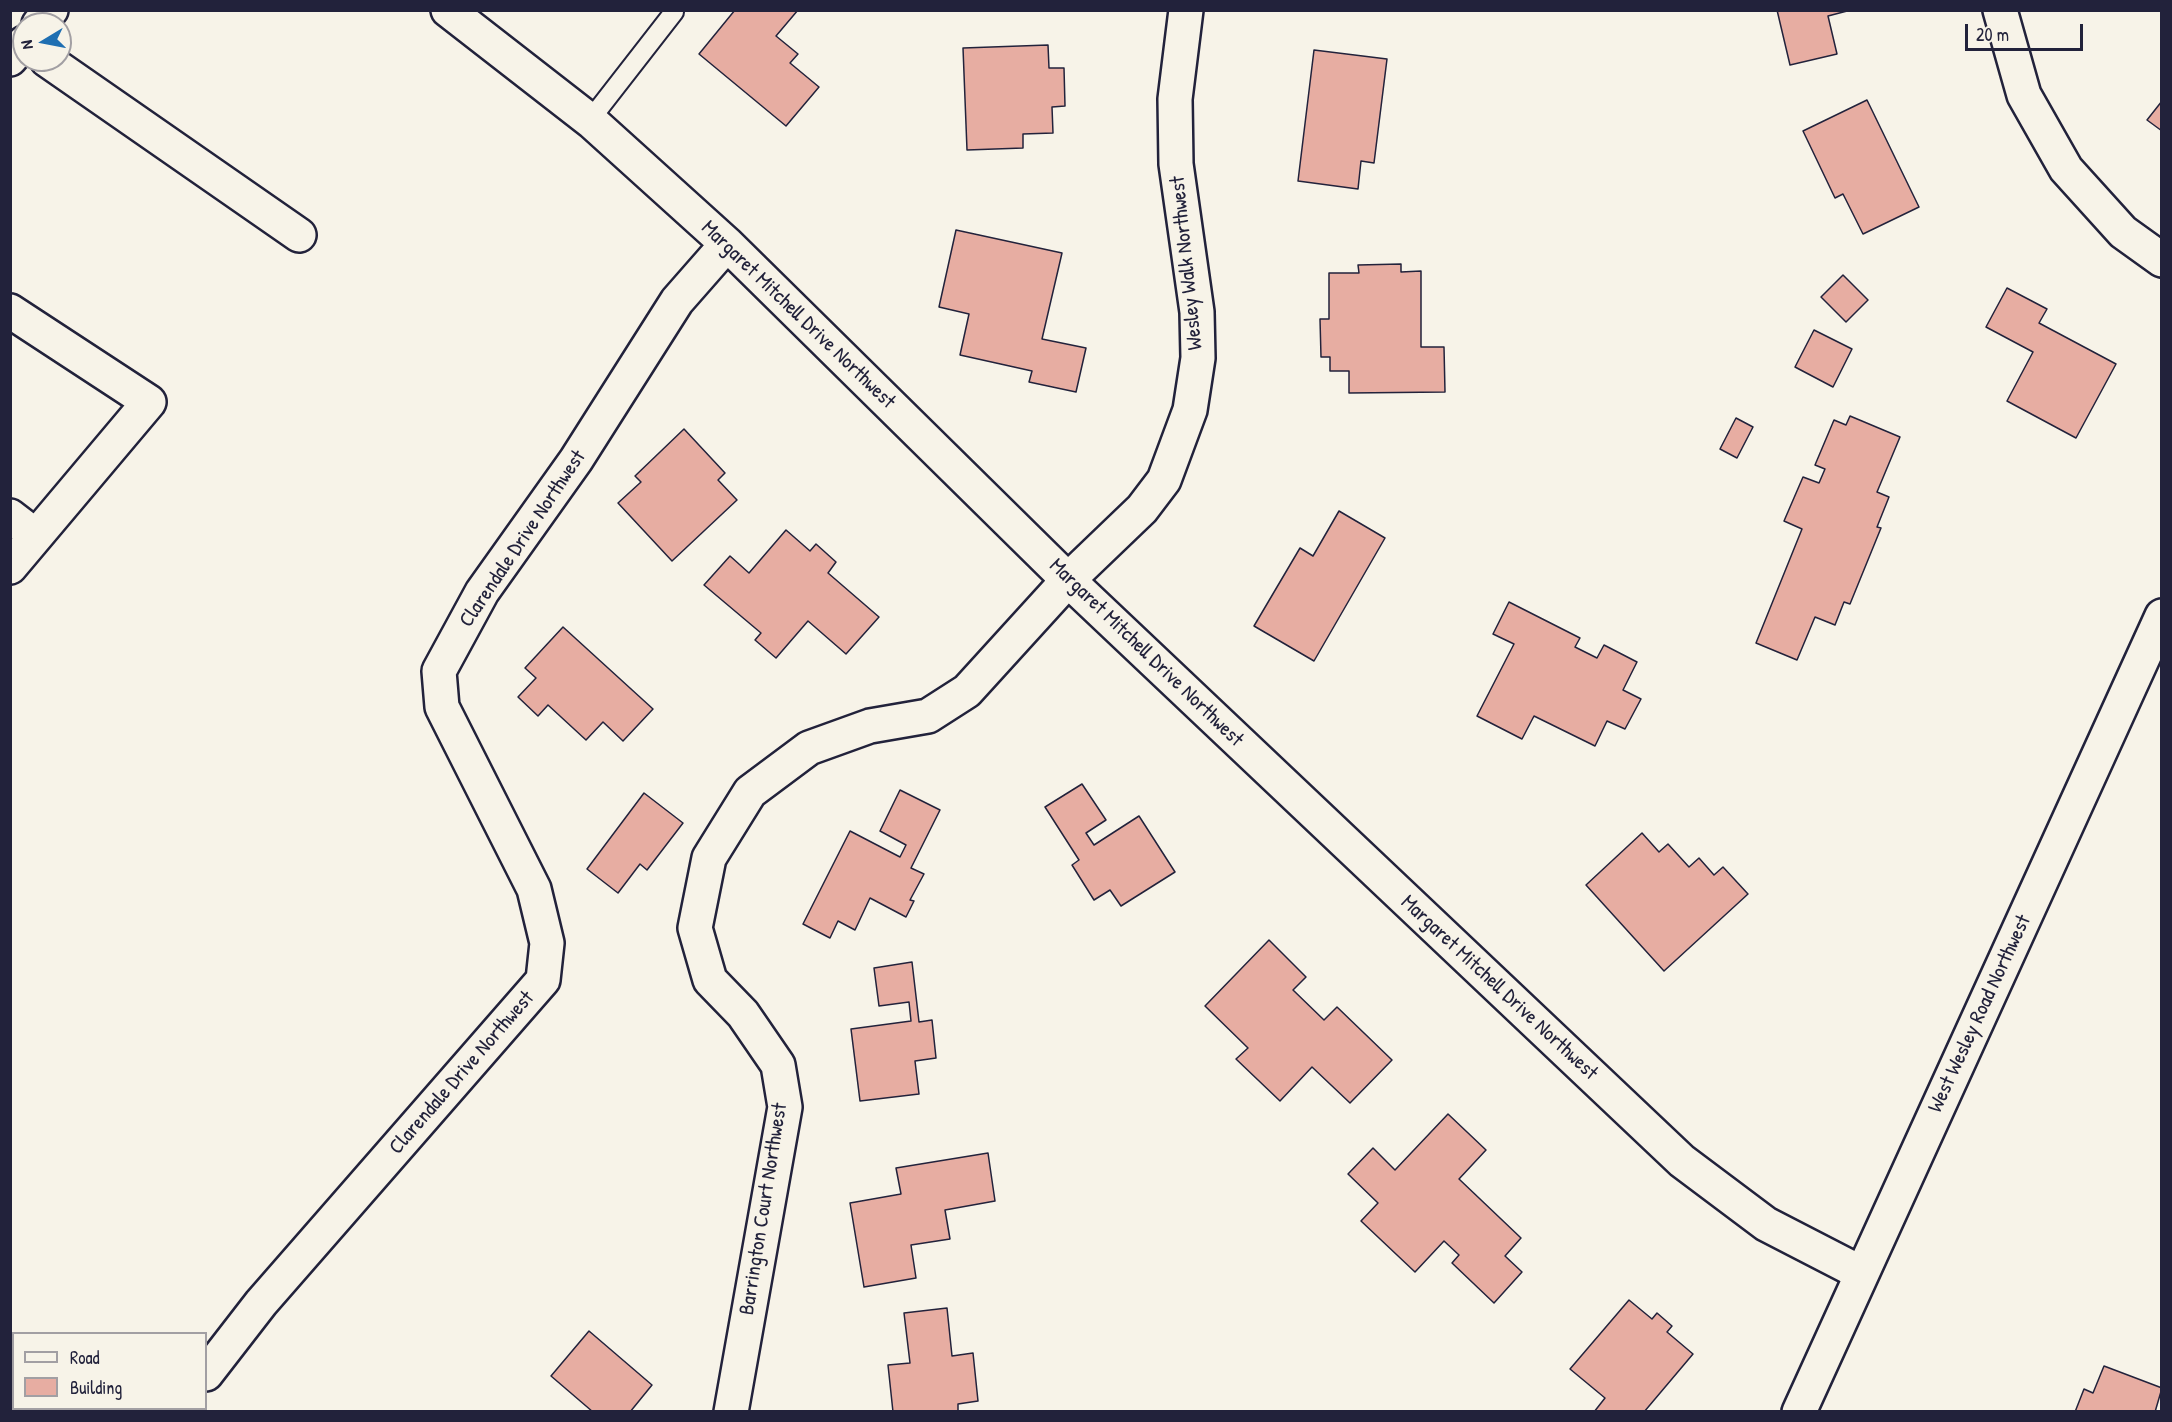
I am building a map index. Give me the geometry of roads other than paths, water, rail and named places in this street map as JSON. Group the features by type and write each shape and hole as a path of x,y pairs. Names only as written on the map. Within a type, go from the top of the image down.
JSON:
{"street":[{"name":"Wesley Walk Northwest","path":"1068,580 1142,509 1164,480 1190,410 1198,358 1197,312 1176,164 1174,99 1186,10"},
{"path":"2000,10 2024,95 2066,169 2123,232 2162,260"},
{"name":"Margaret Mitchell Drive Northwest","path":"452,11 590,120 727,244 1068,580 1682,1161 1766,1224 1861,1273"},
{"path":"65,72 299,235"},
{"name":"Clarendale Drive Northwest","path":"207,1373 261,1303 543,980 547,943 534,889 442,707 439,671 482,592 576,460 678,301 727,244"},
{"path":"10,311 149,402 10,567"},
{"path":"10,516 36,536"},
{"name":"Barrington Court Northwest","path":"730,1412 784,1107 778,1065 743,1014 710,980 694,928 709,858 750,792 809,748 870,726 928,716 967,692 1068,580"},
{"name":"West Wesley Road Northwest","path":"1808,1407 1861,1273 2159,630"}],"lane":[{"path":"590,120 674,12"}]}
